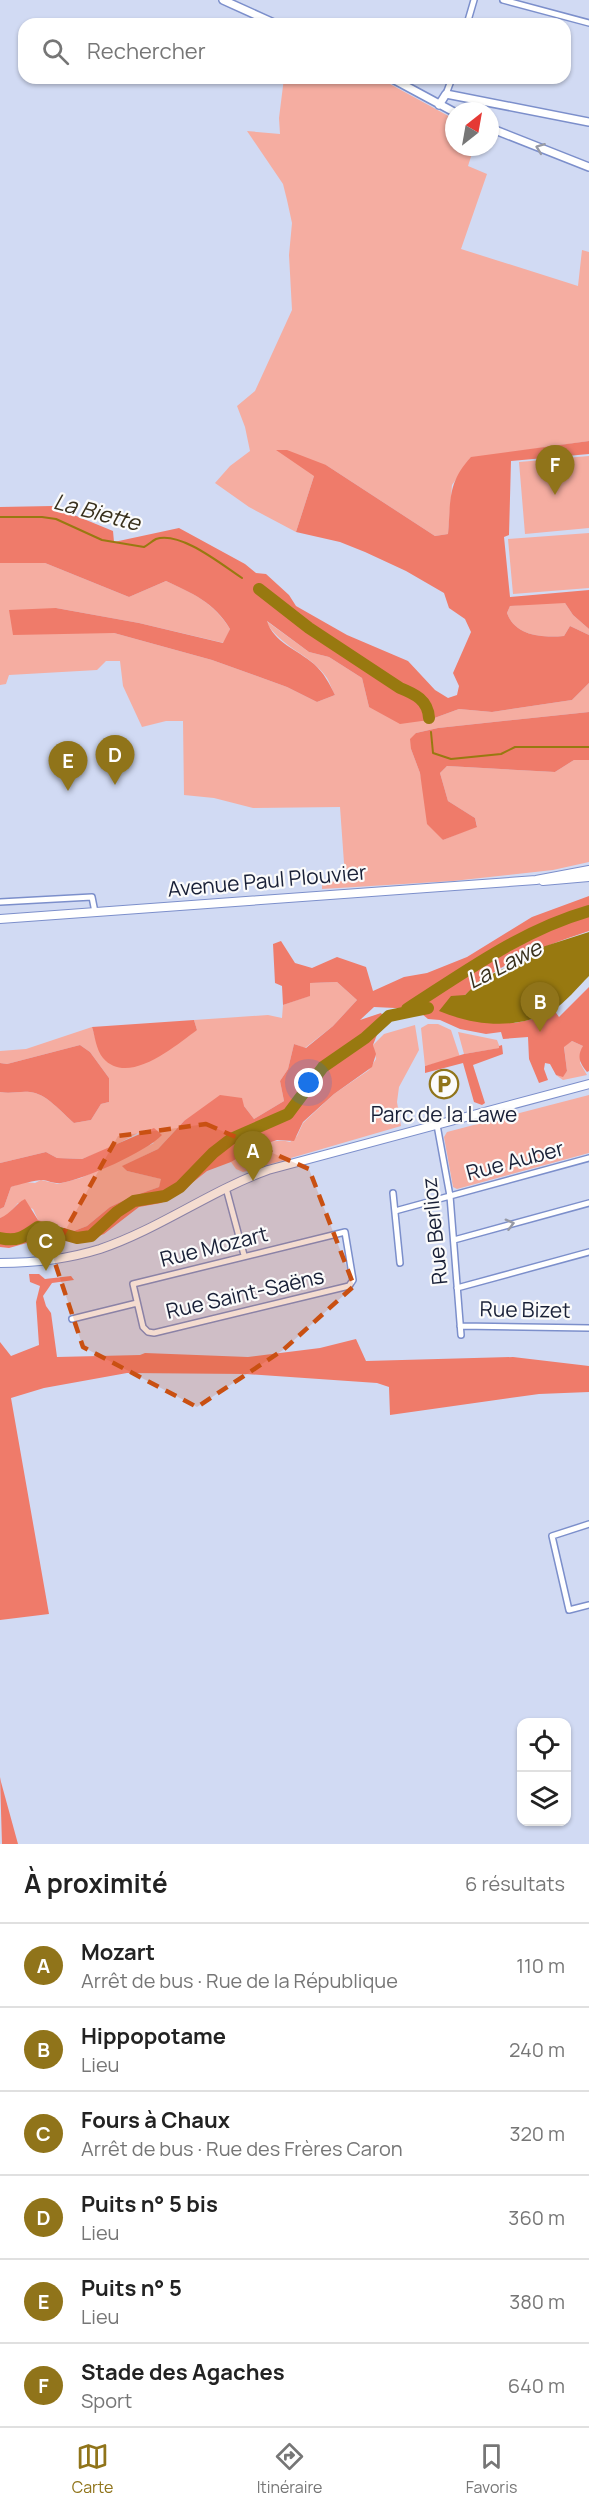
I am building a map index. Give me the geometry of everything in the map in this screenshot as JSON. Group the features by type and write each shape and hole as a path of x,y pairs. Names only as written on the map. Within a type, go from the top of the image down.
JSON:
{"main road":[{"name":"Avenue Paul Plouvier","path":"0,919 536,880 589,870"},
{"name":"Avenue Paul Plouvier","path":"536,880 589,878"},
{"path":"0,1263 56,1259 101,1248 268,1170 589,1084"}],"street":[{"path":"223,0 263,18"},
{"path":"469,18 474,0"},
{"path":"503,0 570,18"},
{"path":"571,18 589,23"},
{"path":"402,84 445,108"},
{"path":"439,105 450,84"},
{"path":"446,94 589,122"},
{"path":"499,132 589,167"},
{"path":"0,902 92,897 95,912"},
{"name":"Rue Berlioz","path":"437,1125 450,1196 461,1335"},
{"name":"Rue Auber","path":"395,1211 589,1158"},
{"path":"226,1188 244,1256"},
{"path":"393,1193 400,1263"},
{"path":"454,1240 589,1203"},
{"name":"Rue Mozart","path":"142,1327 133,1284 345,1232 353,1280"},
{"path":"457,1288 589,1252"},
{"name":"Rue Saint-Saëns","path":"142,1327 154,1333 347,1288 353,1280"},
{"path":"72,1319 137,1303"},
{"name":"Rue Bizet","path":"460,1326 589,1328"},
{"path":"589,1524 552,1536 569,1610 589,1605"}],"highlighted area":[{"path":"206,1124 309,1169 354,1286 283,1350 197,1407 83,1347 52,1254 118,1136"}],"shaded area":[{"path":"283,84 390,84 445,114 445,156 471,156 468,166 487,174 461,249 578,286 582,250 589,252 589,441 471,458 452,485 448,534 435,536 326,465 314,476 296,532 249,507 215,483 230,466 250,451 245,427 237,406 255,391 292,310 289,255 292,223 283,184 247,131 280,134 279,118"},
{"path":"589,441 589,454 511,461 509,535 504,537 510,597 589,590 589,629 573,615 565,603 510,606 507,613 516,627 530,634 564,636 570,626 589,635 589,683 572,700 492,712 459,709 429,720 400,724 369,707 362,678 329,657 309,652 267,621 280,640 318,667 335,695 317,702 287,687 212,660 114,633 13,635 9,610 56,608 139,623 223,643 230,629 210,606 166,581 129,597 45,563 0,563 0,507 52,506 113,531 114,542 179,528 245,564 256,573 266,574 289,595 296,606 347,635 408,661 435,690 448,698 457,695 459,686 453,673 471,632 465,619 449,608 444,593 406,571 340,542 296,532 314,476 276,450 287,450 326,465 435,536 448,534 450,502 454,484 463,466 471,457"},
{"path":"589,456 589,528 525,534 519,462"},
{"path":"589,533 589,588 513,594 508,539"},
{"path":"0,563 45,563 129,597 166,581 194,595 217,612 230,629 224,643 139,623 56,608 67,633 114,633 212,660 287,687 317,702 335,695 327,678 312,662 271,630 265,620 309,652 329,657 362,678 369,707 429,720 459,709 492,712 572,700 589,683 589,712 438,728 416,733 411,749 420,773 425,797 443,840 477,826 475,818 448,801 440,773 447,766 555,772 574,760 589,760 589,862 553,870 453,881 322,889 322,882 342,881 345,877 340,807 253,808 214,798 184,795 183,721 166,721 142,727 123,686 120,661 106,661 97,670 9,675 6,684 0,685"},
{"path":"565,603 573,615 589,629 589,635 570,626 564,636 530,634 516,627 507,613 510,606"},
{"path":"589,712 589,760 574,760 555,772 447,766 440,773 448,801 475,818 477,827 443,840 427,824 420,773 411,749 410,739 416,733 438,728"},
{"path":"589,896 589,931 523,956 478,983 465,995 515,1023 533,1019 554,1010 559,1017 589,987 589,1071 587,1072 580,1059 583,1046 572,1041 564,1047 567,1071 563,1077 556,1075 550,1064 545,1063 544,1069 548,1080 539,1083 529,1059 528,1037 503,1039 501,1032 486,1034 460,1029 440,1020 428,1019 416,1009 374,1007 360,1020 381,1013 388,1023 380,1027 373,1045 376,1054 372,1067 334,1094 303,1122 294,1141 277,1140 254,1148 231,1162 207,1171 177,1195 161,1203 139,1207 104,1234 83,1242 41,1239 9,1248 0,1247 0,1218 25,1199 38,1220 74,1231 87,1226 110,1207 159,1187 161,1179 127,1171 122,1166 158,1149 184,1121 220,1095 242,1098 244,1106 254,1119 284,1101 280,1081 288,1069 294,1044 306,1048 333,1026 357,1000 337,982 310,983 310,996 283,1005 282,986 275,983 273,944 281,941 295,963 312,968 337,957 366,967 373,991 404,977 427,973 467,957 532,917"},
{"path":"589,932 589,976 552,1011 525,1021 496,1024 467,1020 439,1011 451,996 465,995 481,979 512,965 536,949"},
{"path":"337,982 357,1000 333,1026 305,1048 294,1044 288,1069 280,1081 284,1101 254,1119 244,1106 184,1121 158,1149 123,1166 127,1171 162,1179 159,1187 110,1207 87,1226 74,1231 38,1220 33,1209 18,1203 7,1216 0,1218 0,1209 4,1207 11,1187 24,1182 35,1183 41,1180 58,1184 81,1178 154,1143 138,1133 110,1148 82,1159 57,1158 46,1152 0,1163 0,1092 36,1093 48,1100 74,1123 91,1120 101,1104 109,1102 109,1078 90,1052 80,1045 7,1064 0,1063 0,1051 26,1049 92,1027 98,1047 197,1030 194,1020 268,1015 282,1018 283,1005 309,996 310,983"},
{"path":"194,1020 197,1030 177,1045 151,1061 125,1068 113,1066 103,1058 97,1047 92,1027"},
{"path":"428,1024 438,1024 451,1030 460,1057 425,1066 421,1028"},
{"path":"415,1025 419,1050 399,1087 397,1102 401,1126 243,1172 236,1169 231,1162 251,1149 275,1141 290,1142 297,1136 303,1123 334,1094 369,1070 376,1059 373,1045 384,1034"},
{"path":"458,1032 497,1040 500,1048 464,1054"},
{"path":"572,1041 583,1046 580,1063 587,1075 563,1080 556,1075 563,1076 567,1071 564,1046"},
{"path":"80,1045 90,1052 109,1078 109,1102 101,1104 91,1120 74,1123 48,1100 36,1093 0,1092 0,1063 7,1064"},
{"path":"502,1045 503,1054 473,1065 485,1103 482,1105 474,1102 463,1063 425,1073 425,1066 464,1054 499,1048"},
{"path":"589,1095 589,1153 457,1189 453,1187 444,1137 447,1132"},
{"path":"154,1128 162,1135 154,1142 99,1171 61,1183 39,1180 11,1187 4,1207 0,1209 0,1163 46,1152 57,1158 82,1159"},
{"path":"29,1274 39,1274 45,1279 71,1276 74,1280 52,1283 43,1296 51,1313 57,1357 145,1353 248,1357 320,1348 356,1339 366,1361 513,1357 589,1366 589,1392 539,1394 390,1415 389,1387 377,1383 246,1374 127,1373 44,1388 11,1398 49,1614 0,1620 0,1342 11,1356 39,1345 36,1302 40,1286 30,1282"},
{"path":"0,1777 1,1782 18,1844 2,1844"}],"waterway":[{"name":"La Biette","path":"0,517 56,519 102,540 144,547 156,539 177,540 213,558 242,578"},
{"name":"La Biette","path":"259,589 309,628 400,688 420,698 429,718"},
{"name":"La Biette","path":"431,732 433,753 451,759 501,754 515,747 589,747"},
{"path":"407,1009 517,941 540,929 589,911"},
{"name":"La Lawe","path":"0,1238 20,1238 38,1227 77,1238 91,1236 117,1212 134,1201 165,1196 180,1187 213,1153 231,1139 288,1114 323,1067 365,1038 389,1016 428,1008"}],"place":[{"name":"Stade des Agaches","path":"555,495"},
{"name":"Puits n° 5 bis","path":"115,785"},
{"name":"Puits n° 5","path":"68,791"},
{"name":"Hippopotame","path":"540,1032"},
{"name":"Parc de la Lawe","path":"444,1084"},
{"name":"Mozart","path":"253,1181"},
{"name":"Fours à Chaux","path":"46,1271"}]}
